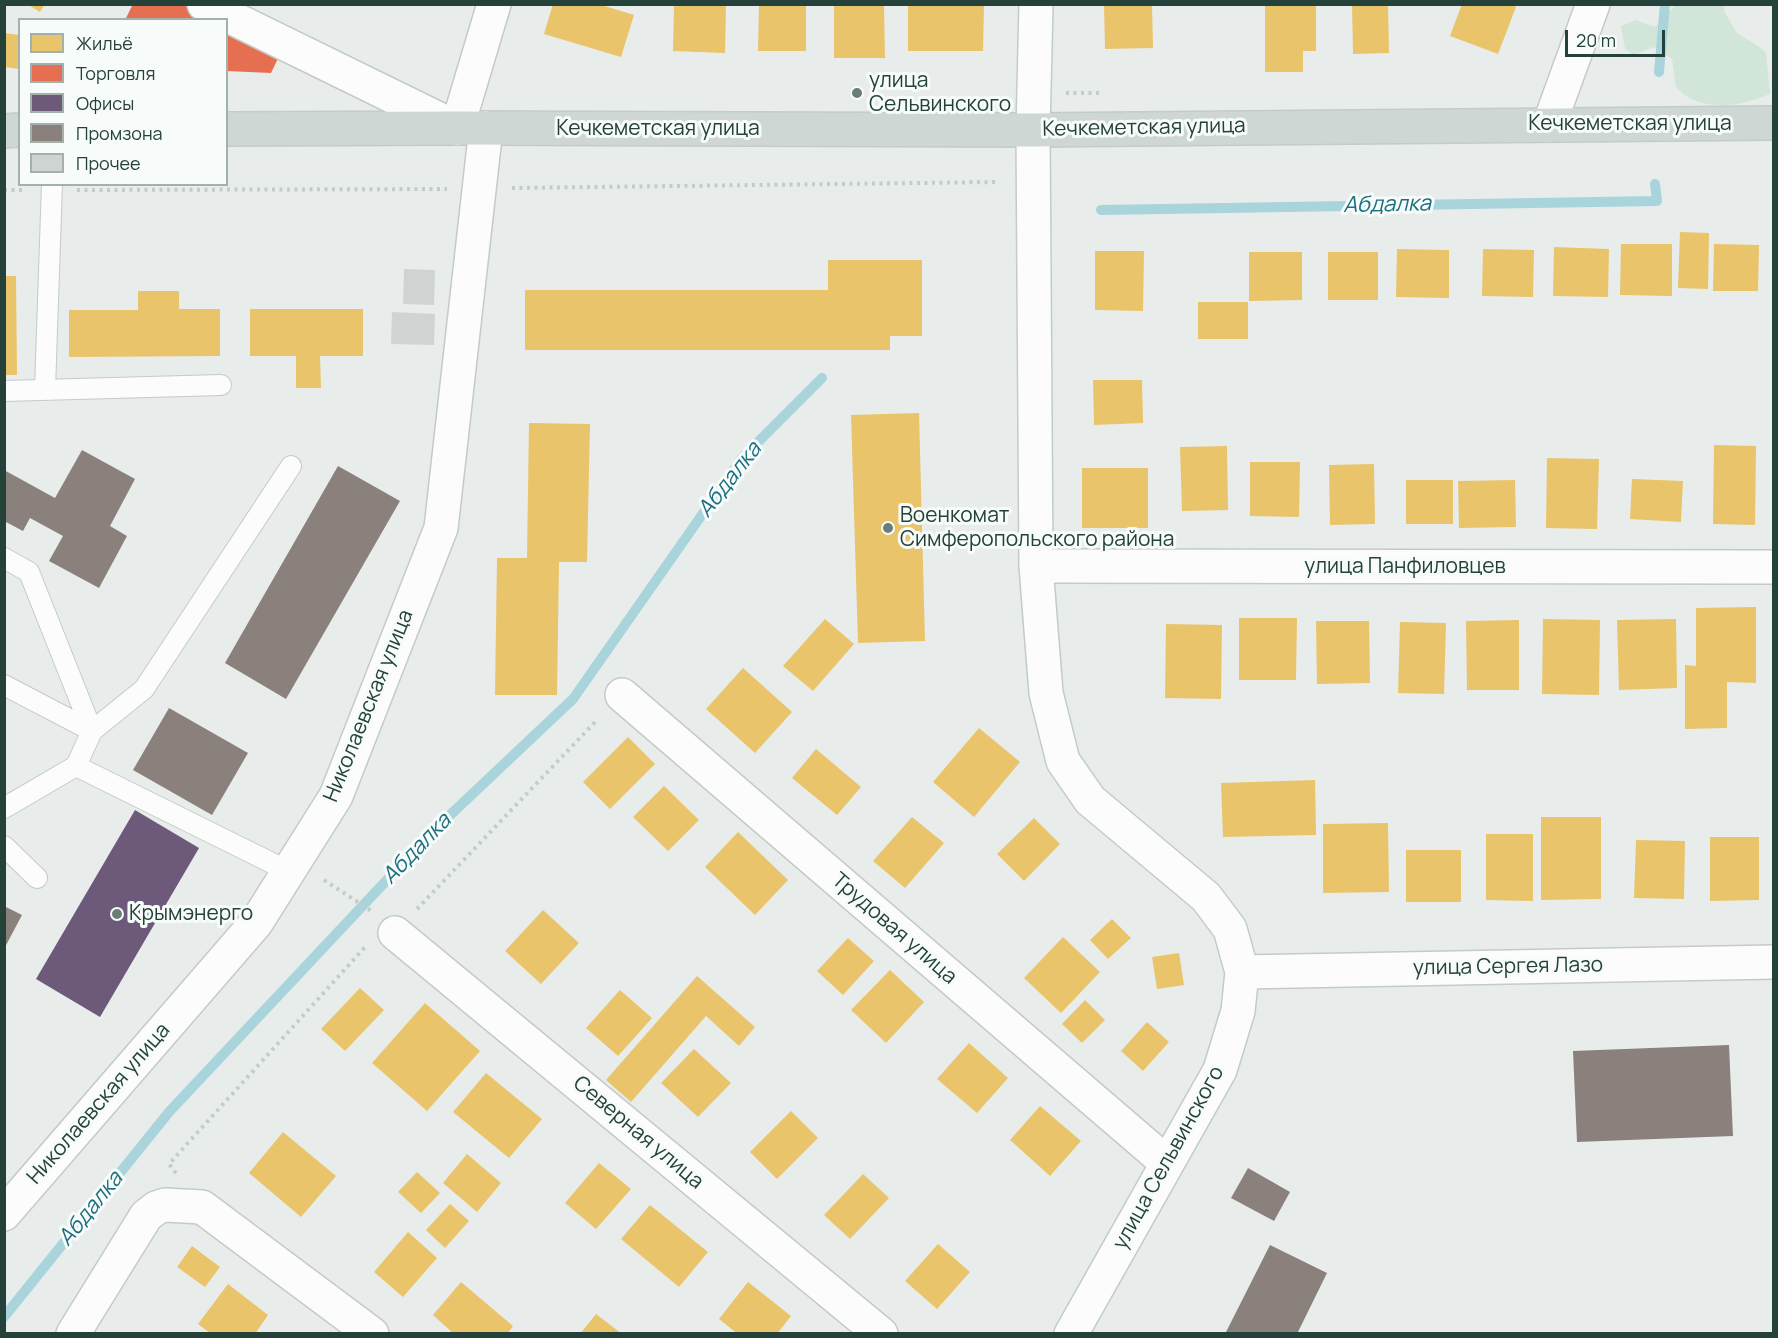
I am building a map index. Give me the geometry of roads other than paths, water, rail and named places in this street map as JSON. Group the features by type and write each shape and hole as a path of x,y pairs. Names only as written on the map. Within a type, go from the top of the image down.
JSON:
{"main road":[{"name":"Кечкеметская улица","path":"228,129 1033,130 1773,123"}],"street":[{"path":"204,4 472,128"},
{"name":"Николаевская улица","path":"7,1206 255,923 336,796 441,528 479,189 472,128 494,4"},
{"name":"улица Сельвинского","path":"1036,4 1033,130 1036,566 1046,693 1063,761 1090,800 1206,897 1230,929 1242,972 1238,1011 1220,1070 1071,1334"},
{"path":"1549,125 1593,4"},
{"name":"улица Панфиловцев","path":"1036,566 1773,567"},
{"name":"Трудовая улица","path":"622,695 1167,1163"},
{"name":"Северная улица","path":"395,933 881,1334"},
{"name":"улица Сергея Лазо","path":"1242,972 1773,962"},
{"path":"73,1334 146,1216 156,1208 165,1205 202,1207 372,1334"}],"lane":[{"path":"45,389 52,187"},
{"path":"4,391 221,385"},
{"path":"4,808 76,766 92,731 144,688 291,466"},
{"path":"4,558 29,572 92,731"},
{"path":"4,685 92,731"},
{"path":"76,766 288,871"},
{"path":"4,846 37,878"}],"waterway":[{"name":"Абдалка","path":"1659,72 1665,4"},
{"name":"Абдалка","path":"1101,210 1657,201 1655,184"},
{"name":"Абдалка","path":"4,1317 169,1112 431,833 573,699 741,459 822,378"}],"place":[{"name":"улица Сельвинского","path":"857,93"},
{"name":"Военкомат Симферопольского района","path":"888,528"},
{"name":"Крымэнерго","path":"117,914"}]}
